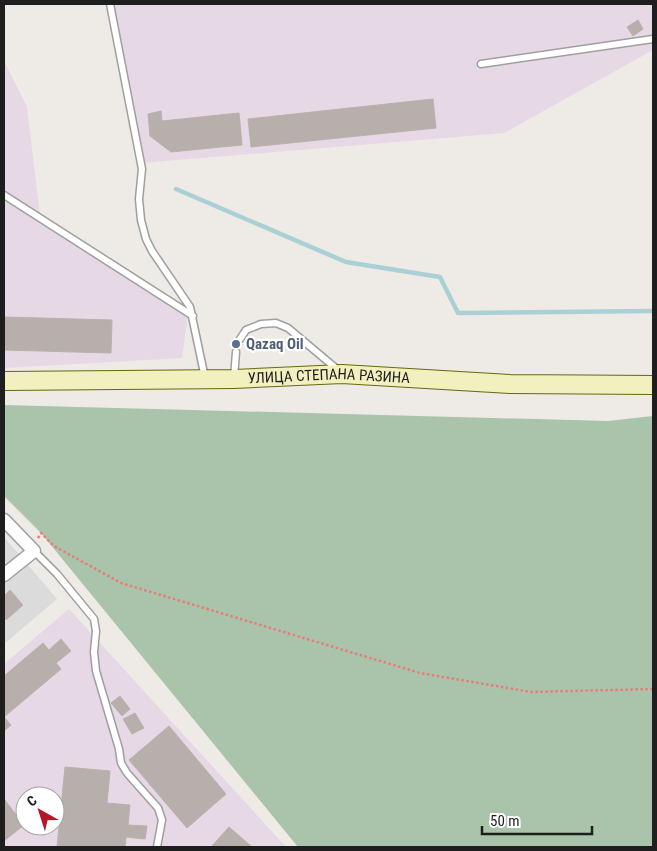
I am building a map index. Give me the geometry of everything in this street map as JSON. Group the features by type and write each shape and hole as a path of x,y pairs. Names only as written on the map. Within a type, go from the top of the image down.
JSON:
{"main road":[{"name":"УЛИЦА СТЕПАНА РАЗИНА","path":"4,381 205,379 342,374 510,384 653,385"}],"street":[{"path":"4,520 34,551 4,575"}],"lane":[{"path":"110,4 142,169 140,199 146,239 190,307 205,379"},
{"path":"481,64 653,39"},
{"path":"4,195 193,316"},
{"path":"240,339 246,330 261,324 276,323 288,328 342,374"},
{"path":"234,378 236,352"},
{"path":"34,551 57,574 94,619 96,671 119,749 121,763 127,774 158,808 162,820 157,847"}],"path":[{"path":"34,551 41,533 54,546 121,583 420,673 531,692 653,689"}],"shaded area":[{"path":"114,4 653,4 653,50 504,133 141,163"},
{"path":"4,61 27,107 40,216 189,308 182,358 4,368"},
{"path":"4,537 57,599 4,644"},
{"path":"69,609 286,847 4,847 4,664"}],"green space":[{"path":"4,405 608,421 653,416 653,847 298,847 41,533 4,496"}],"building":[{"path":"638,20 643,29 633,36 627,27"},
{"path":"433,99 436,128 251,147 248,119"},
{"path":"161,111 162,121 239,113 242,145 171,152 150,136 148,114"},
{"path":"4,317 112,320 111,353 4,350"},
{"path":"10,590 23,605 6,620 4,617 4,596"},
{"path":"61,639 71,651 56,663 61,669 4,717 4,676 43,643 49,650"},
{"path":"120,696 130,709 122,716 111,703"},
{"path":"135,713 144,728 132,734 123,719"},
{"path":"4,717 11,725 4,731"},
{"path":"169,726 226,794 187,828 129,760"},
{"path":"65,767 110,771 107,803 130,805 128,825 147,826 145,839 126,837 125,847 57,847 58,836 65,836 65,786 63,786"},
{"path":"4,799 15,813 15,832 4,841"},
{"path":"229,827 252,847 211,847"}],"waterway":[{"path":"176,189 346,262 440,277 458,313 653,311"}],"place":[{"name":"Qazaq Oil","path":"236,344"}]}
